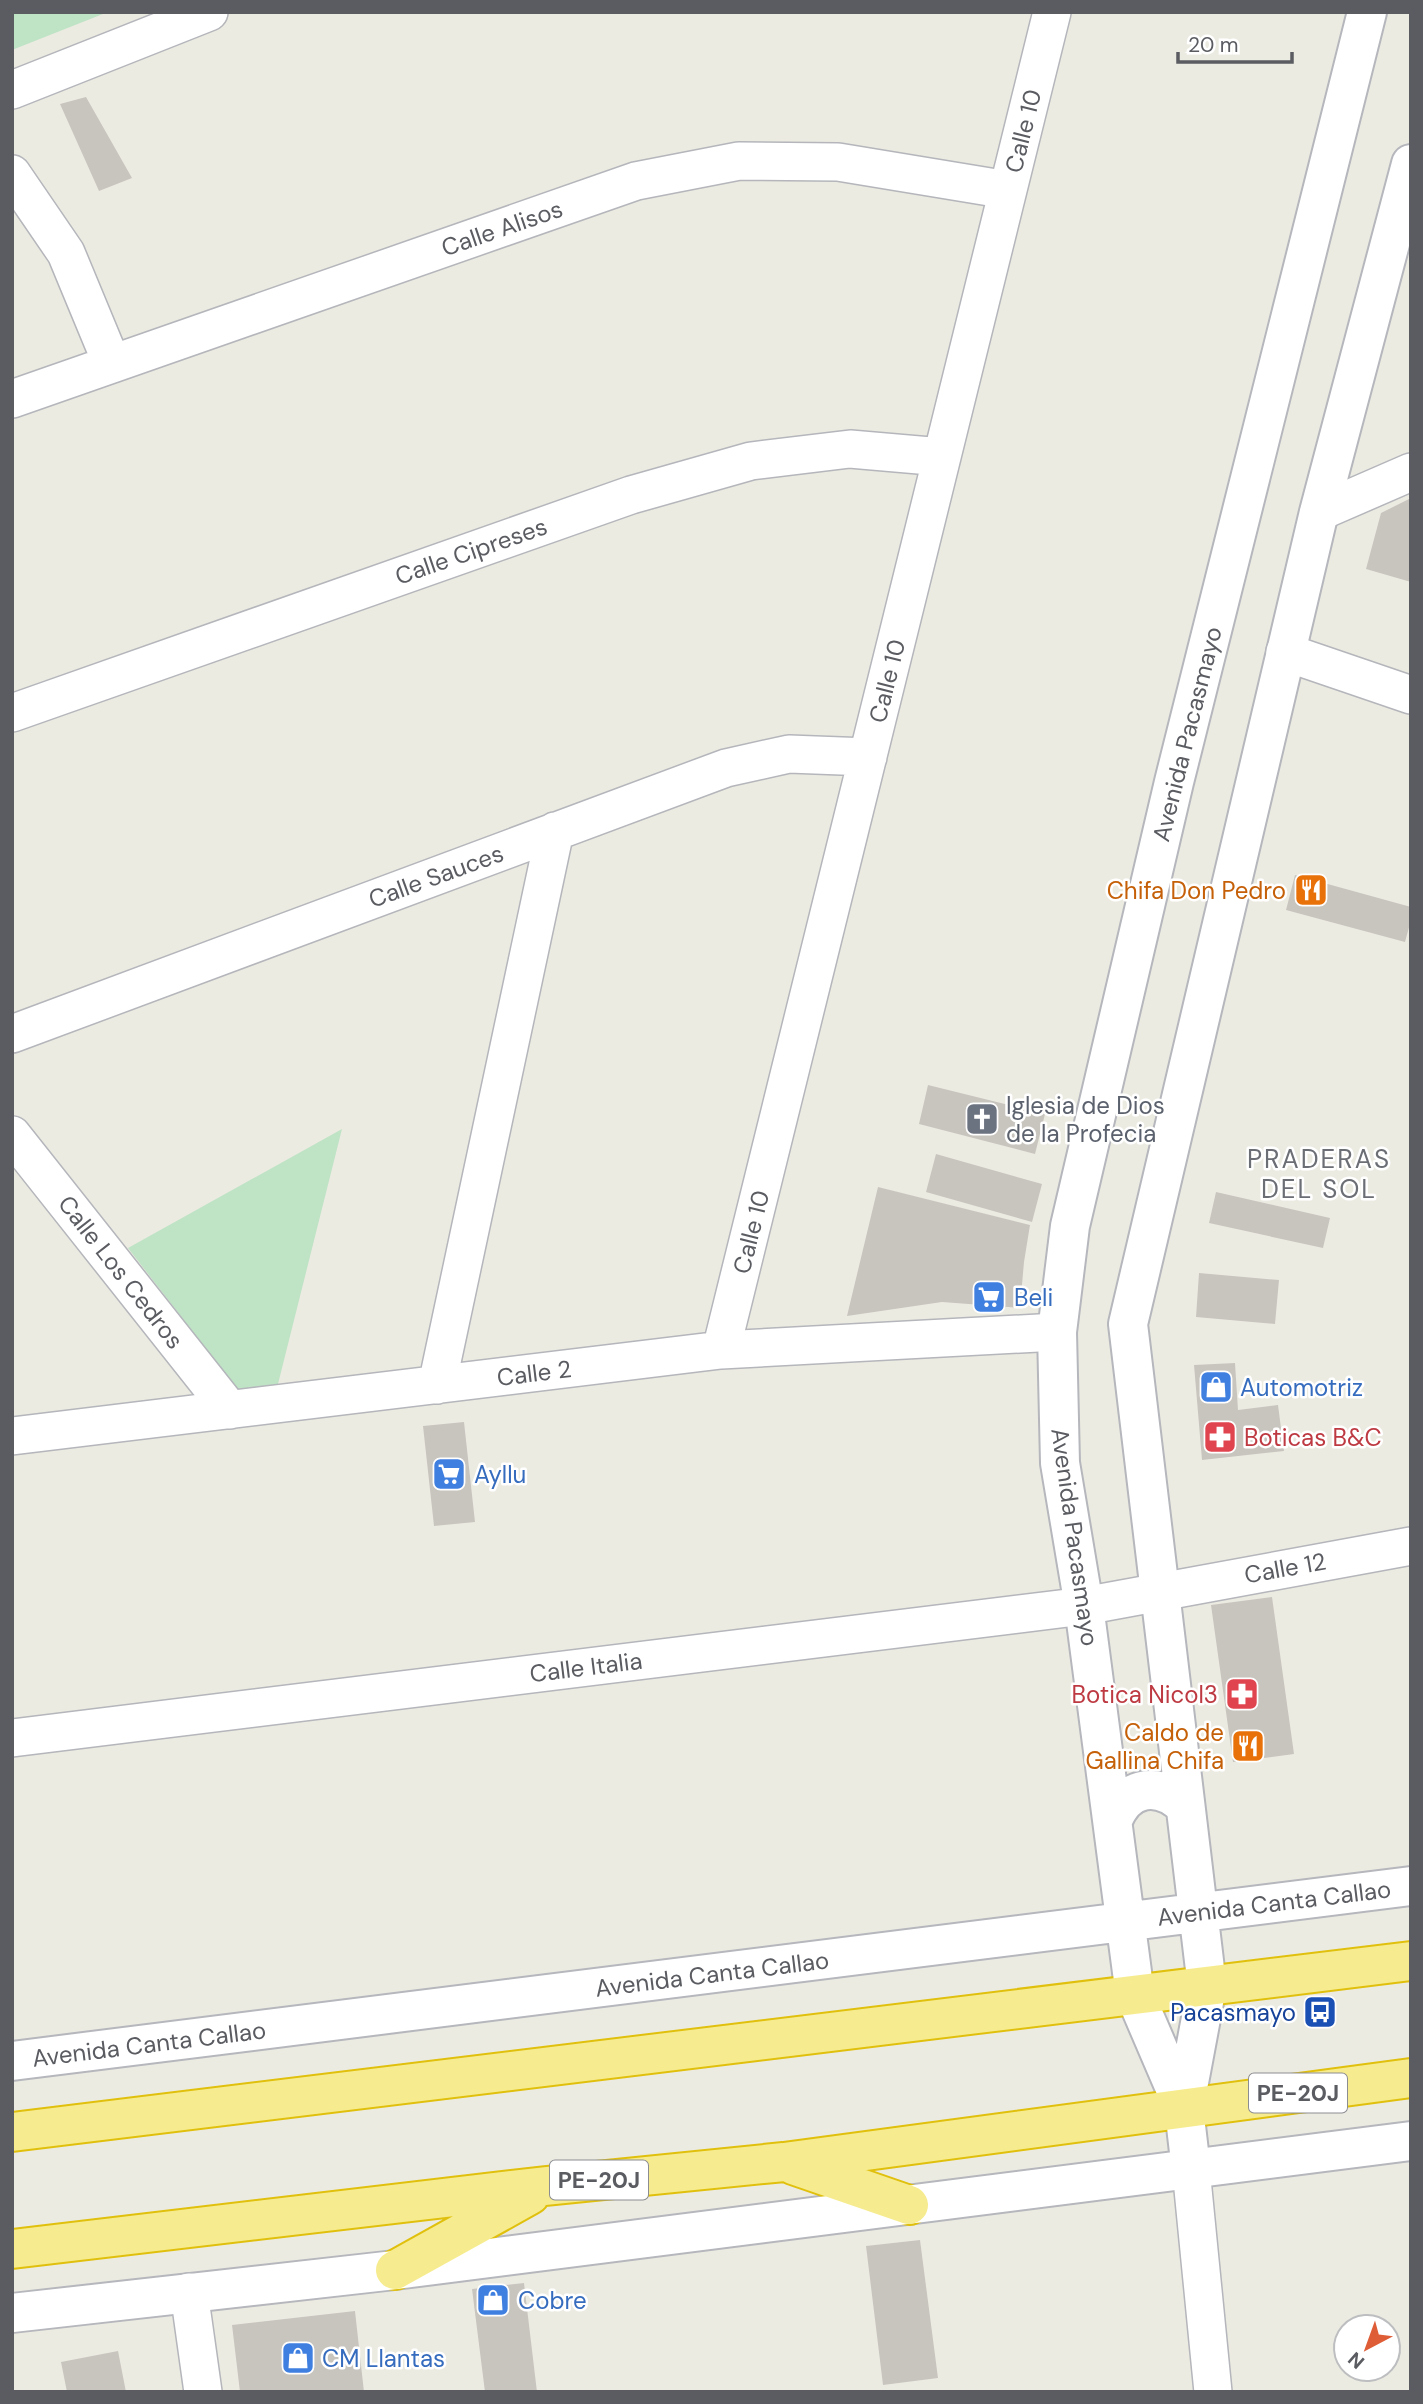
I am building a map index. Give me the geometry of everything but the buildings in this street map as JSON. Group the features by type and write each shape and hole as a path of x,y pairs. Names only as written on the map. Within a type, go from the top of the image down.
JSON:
{"highway":[{"path":"12,2132 1411,1961"},
{"name":"PE-20J","path":"12,2249 546,2186 784,2162 1411,2078"},
{"path":"784,2162 909,2204"},
{"path":"395,2270 546,2186"}],"main road":[{"name":"Avenida Pacasmayo","path":"1184,2109 1135,1995 1084,1606 1060,1463 1057,1332 1070,1226 1177,769 1367,12"},
{"path":"1191,2169 1184,2109 1207,1986 1128,1324 1319,512 1411,164"},
{"path":"1113,1820 1126,1798 1151,1789 1176,1797 1185,1806"},
{"name":"Avenida Canta Callao","path":"12,2061 1411,1886"},
{"path":"12,2313 395,2270 1411,2141"}],"street":[{"path":"12,90 209,12"},
{"name":"Calle 10","path":"722,1350 1052,12"},
{"name":"Calle Alisos","path":"12,399 636,181 739,161 838,162 1008,190"},
{"path":"12,174 66,253 112,364"},
{"name":"Calle Cipreses","path":"12,713 631,495 751,461 850,449 942,457"},
{"path":"1319,512 1411,472"},
{"path":"1286,652 1411,695"},
{"name":"Calle Sauces","path":"12,1034 726,768 789,754 868,757"},
{"path":"437,1385 555,831"},
{"name":"Calle Los Cedros","path":"12,1135 230,1410"},
{"name":"Calle 2","path":"12,1436 722,1350 1057,1332"},
{"name":"Calle 12","path":"1159,1591 1411,1546"},
{"name":"Calle Italia","path":"12,1738 1084,1606 1159,1591"},
{"path":"1191,2169 1213,2392"},
{"path":"190,2292 203,2392"}],"green space":[{"path":"12,12 108,12 12,50"},
{"path":"342,1129 278,1384 241,1394 128,1248"}],"place":[{"name":"Chifa Don Pedro","path":"1311,890"},
{"name":"Iglesia de Dios de la Profecia","path":"982,1119"},
{"name":"Beli","path":"989,1297"},
{"name":"Automotriz","path":"1216,1387"},
{"name":"Boticas B&C","path":"1220,1437"},
{"name":"Ayllu","path":"449,1474"},
{"name":"Botica Nicol3","path":"1242,1694"},
{"name":"Caldo de Gallina Chifa","path":"1248,1746"},
{"name":"Pacasmayo","path":"1320,2012"},
{"name":"Cobre","path":"493,2300"},
{"name":"CM Llantas","path":"298,2358"}],"district":[{"name":"PRADERAS DEL SOL","path":"1319,1174"}]}
